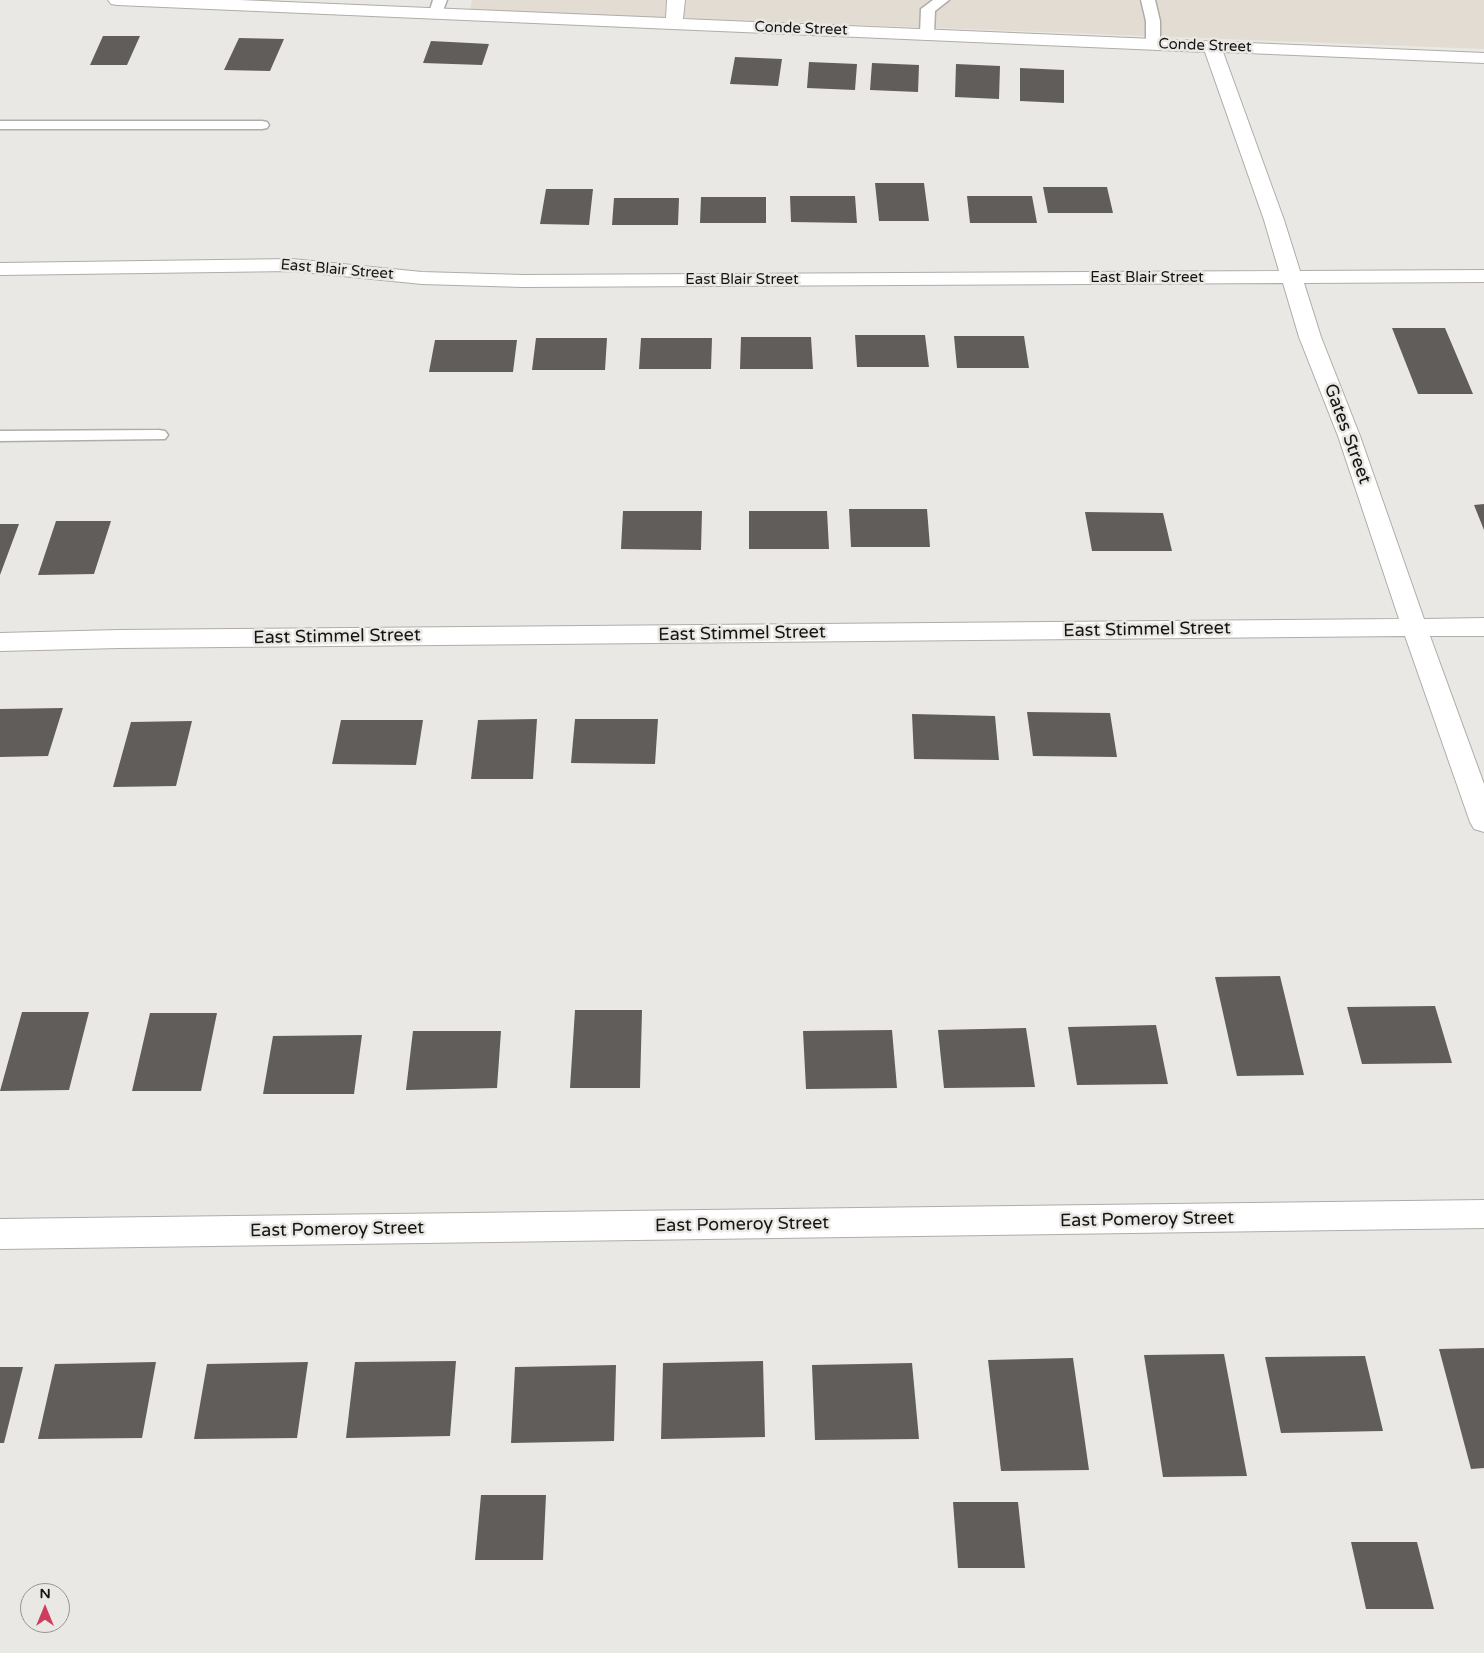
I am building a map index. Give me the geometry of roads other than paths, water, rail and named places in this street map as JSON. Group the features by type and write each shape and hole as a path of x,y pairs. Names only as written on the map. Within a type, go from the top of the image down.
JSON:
{"street":[{"name":"Conde Street","path":"117,0 438,7 674,23 1484,58"},
{"path":"674,23 676,0"},
{"name":"Gates Street","path":"1212,46 1274,220 1310,337 1350,436 1414,628 1484,822"},
{"name":"East Blair Street","path":"0,268 292,265 422,278 523,281 1484,276"},
{"name":"East Stimmel Street","path":"0,642 119,639 1484,627"},
{"name":"East Pomeroy Street","path":"0,1234 1360,1218 1484,1214"}],"lane":[{"path":"927,34 928,9 942,0"},
{"path":"1148,0 1153,21 1153,44"},
{"path":"0,125 262,125"},
{"path":"0,436 159,435"}]}
